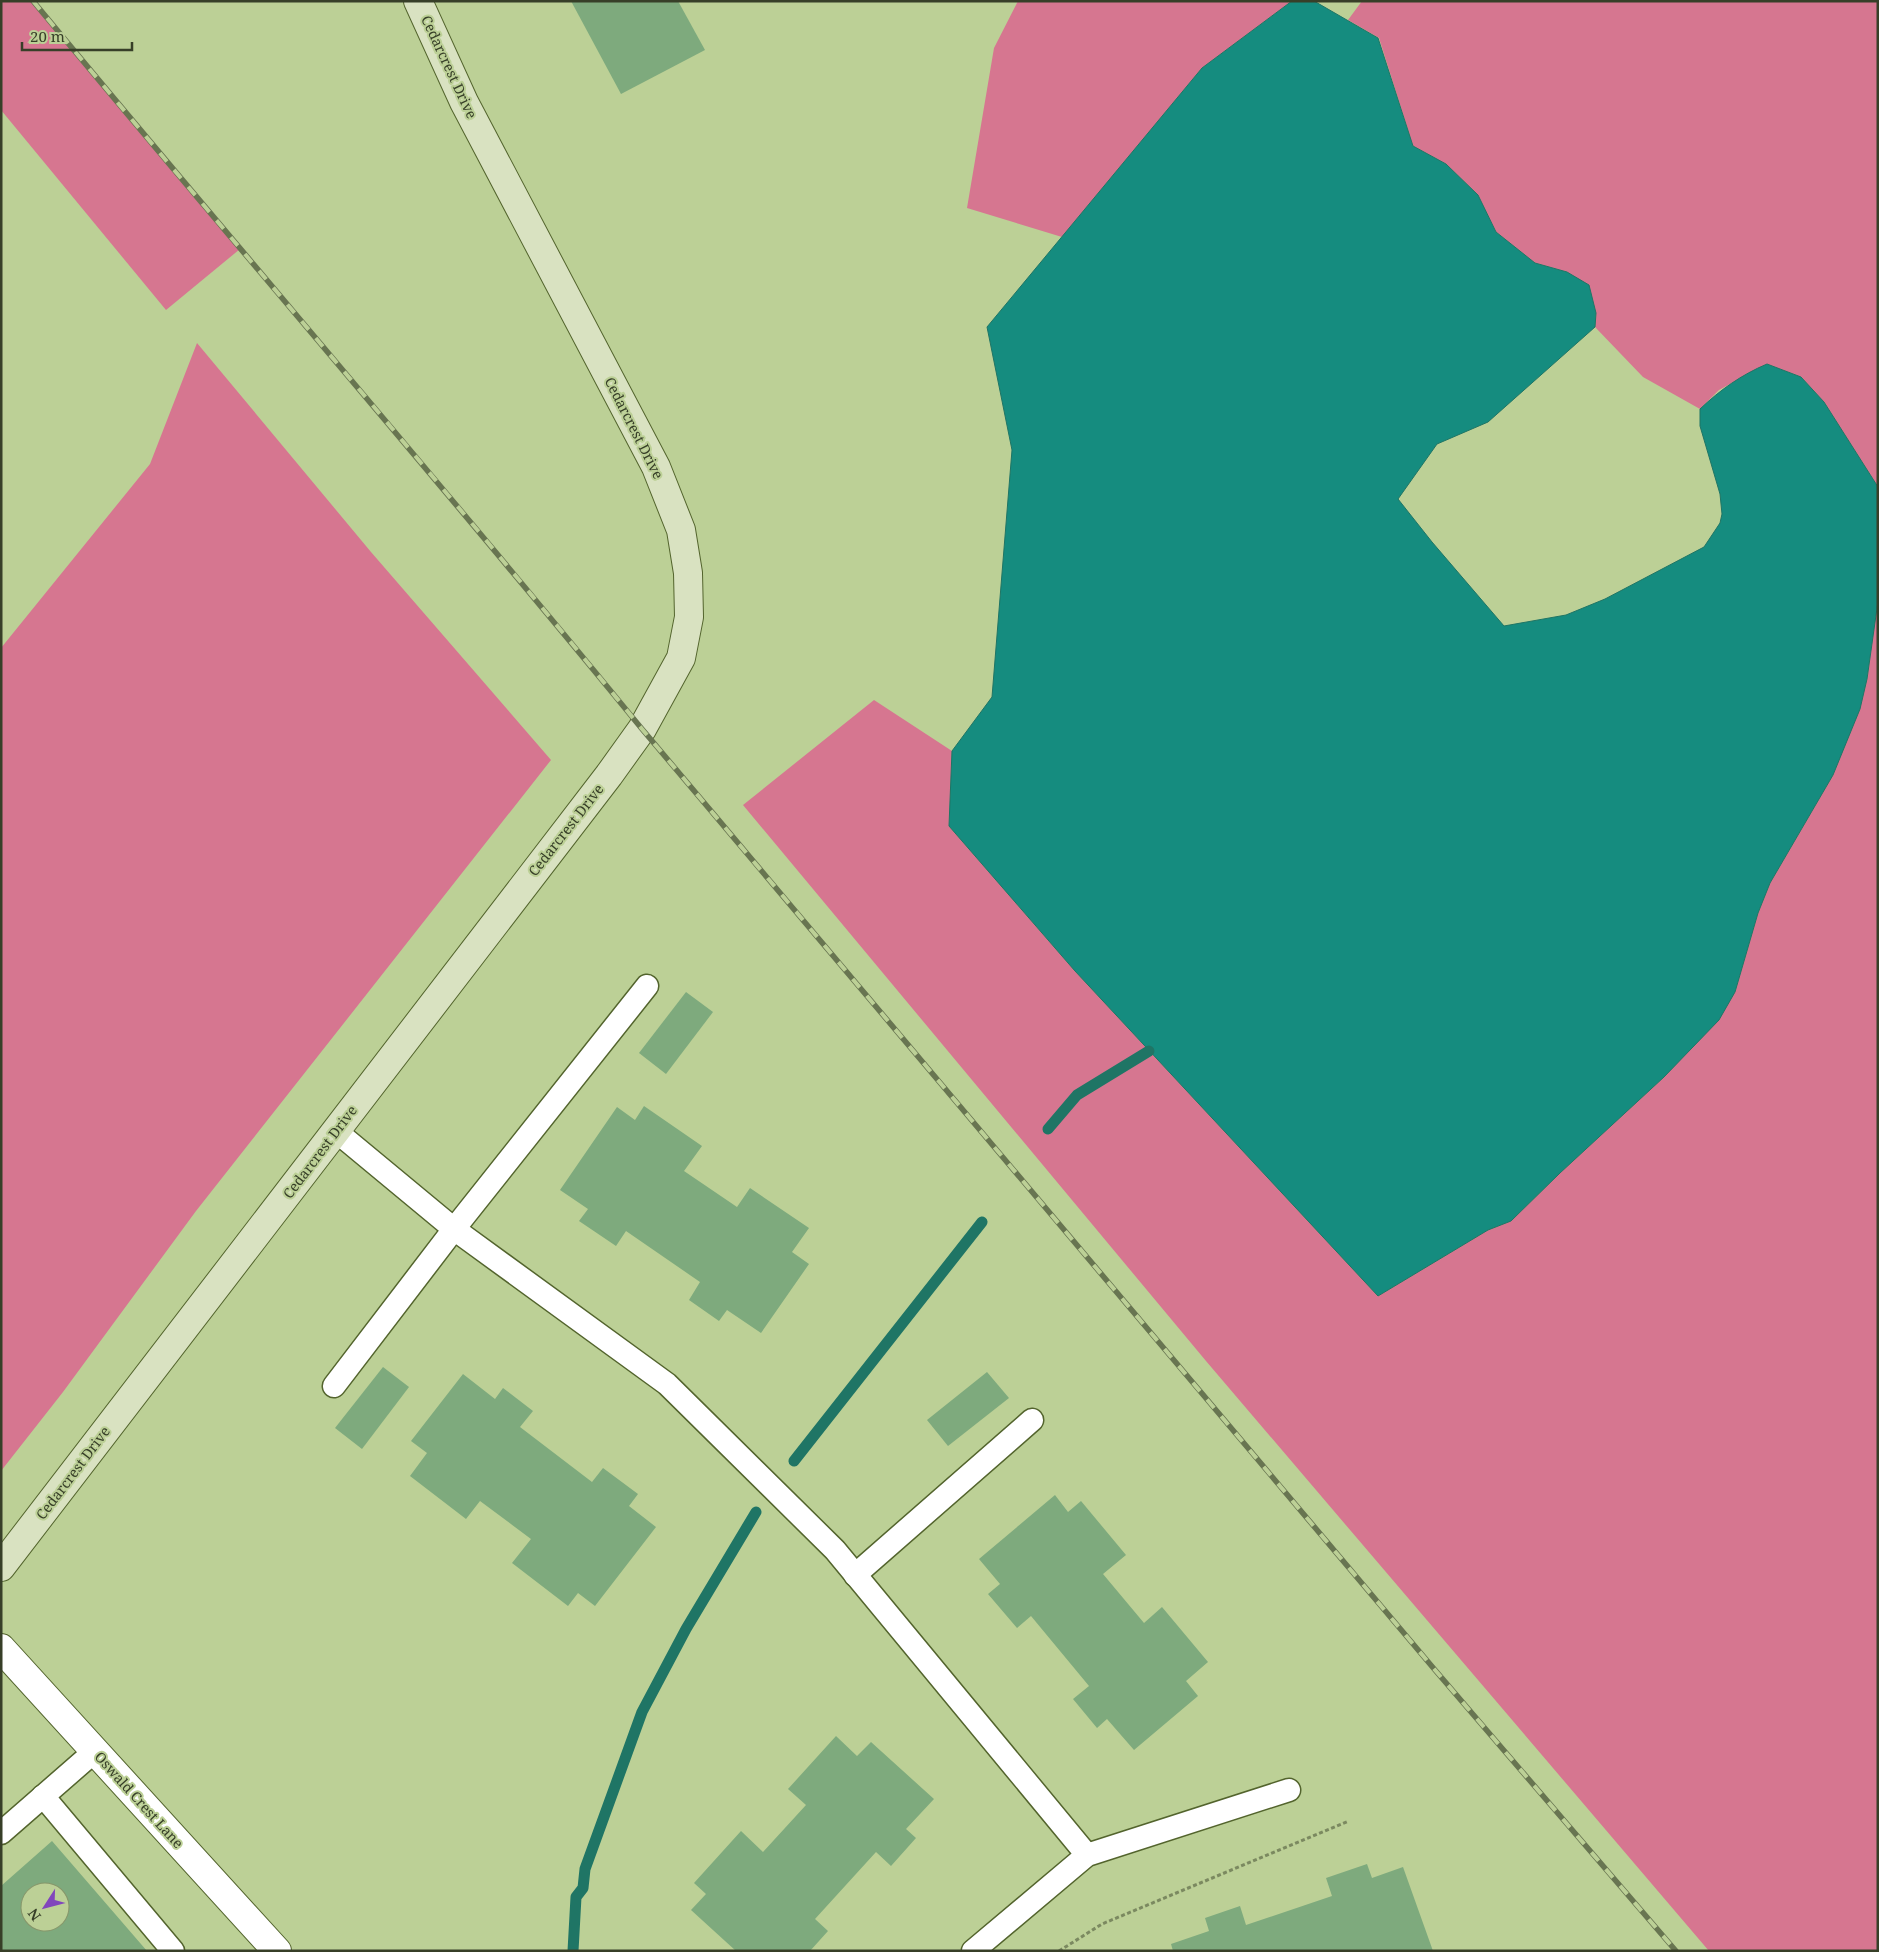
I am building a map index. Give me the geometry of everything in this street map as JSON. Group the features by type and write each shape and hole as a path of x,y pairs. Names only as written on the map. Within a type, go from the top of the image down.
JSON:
{"street":[{"name":"Cedarcrest Drive","path":"1,1567 609,776 642,729 681,658 689,617 688,573 681,530 656,467 464,102 418,1"},
{"name":"Oswald Crest Lane","path":"1,1648 277,1951"}],"lane":[{"path":"334,1386 454,1229 647,986"},
{"path":"337,1132 454,1229 667,1384 835,1550 1087,1856"},
{"path":"856,1575 1032,1420"},
{"path":"1,1833 95,1751"},
{"path":"973,1951 1087,1856 1289,1790"},
{"path":"43,1796 173,1951"}],"path":[{"path":"1059,1951 1102,1924 1349,1821"}],"shaded area":[{"path":"1,1 33,1 240,249 166,310 1,110"},
{"path":"1018,1 1292,1 1202,68 1062,237 967,208 994,48"},
{"path":"1362,1 1878,1 1878,487 1824,402 1801,377 1767,364 1719,390 1700,409 1643,377 1595,327 1596,313 1567,272 1535,263 1496,232 1478,195 1446,164 1413,146 1379,38 1348,20"},
{"path":"197,343 371,552 551,760 196,1211 63,1392 1,1471 1,648 150,464"},
{"path":"1878,601 1878,1951 1709,1951 1206,1361 743,805 874,700 952,751 949,826 1075,971 1378,1296 1488,1230 1511,1221 1664,1077 1735,992 1758,913 1770,883 1833,775 1867,679"}],"water":[{"path":"1292,1 1314,1 1378,38 1413,146 1446,164 1478,195 1496,232 1535,263 1567,272 1589,285 1596,313 1595,327 1488,422 1437,444 1398,499 1504,626 1566,615 1605,599 1704,547 1720,523 1722,514 1720,494 1700,426 1700,409 1731,383 1767,364 1801,377 1824,402 1878,487 1878,601 1867,679 1860,709 1833,775 1770,883 1758,913 1735,992 1719,1020 1664,1077 1511,1221 1488,1230 1378,1296 1075,971 949,826 952,751 992,697 1012,450 987,327 1202,68"}],"building":[{"path":"571,1 678,1 705,50 621,94"},
{"path":"686,992 713,1012 666,1074 639,1053"},
{"path":"644,1106 702,1146 684,1171 737,1207 750,1188 809,1228 792,1252 809,1264 761,1333 727,1310 719,1321 689,1300 700,1282 626,1231 616,1246 579,1221 588,1209 560,1190 617,1107 635,1120"},
{"path":"383,1367 409,1387 362,1449 335,1428"},
{"path":"987,1372 1009,1398 948,1446 927,1420"},
{"path":"463,1374 495,1399 503,1388 533,1411 520,1427 592,1482 603,1468 638,1494 629,1506 656,1527 595,1606 578,1593 568,1606 512,1563 531,1539 480,1501 466,1519 410,1476 427,1453 411,1441"},
{"path":"1055,1495 1068,1512 1081,1501 1126,1555 1103,1574 1144,1623 1162,1607 1208,1662 1186,1681 1198,1696 1134,1750 1107,1719 1097,1728 1073,1699 1089,1686 1031,1616 1017,1628 988,1594 1000,1584 979,1559"},
{"path":"836,1736 857,1756 871,1742 934,1799 906,1829 916,1838 891,1866 876,1852 815,1919 828,1931 810,1951 736,1951 691,1910 706,1894 694,1883 741,1831 763,1852 806,1805 788,1789"},
{"path":"52,1841 147,1951 1,1951 1,1886"},
{"path":"1367,1864 1372,1878 1403,1867 1433,1951 1173,1951 1171,1944 1209,1931 1205,1918 1240,1906 1246,1925 1332,1896 1326,1878"}],"waterway":[{"path":"1048,1129 1077,1095 1149,1051"},
{"path":"794,1461 982,1222"},
{"path":"573,1951 576,1897 583,1888 585,1869 642,1712 686,1629 756,1512"}],"railway":[{"path":"33,1 491,546 642,729 1435,1670 1676,1951"}]}
